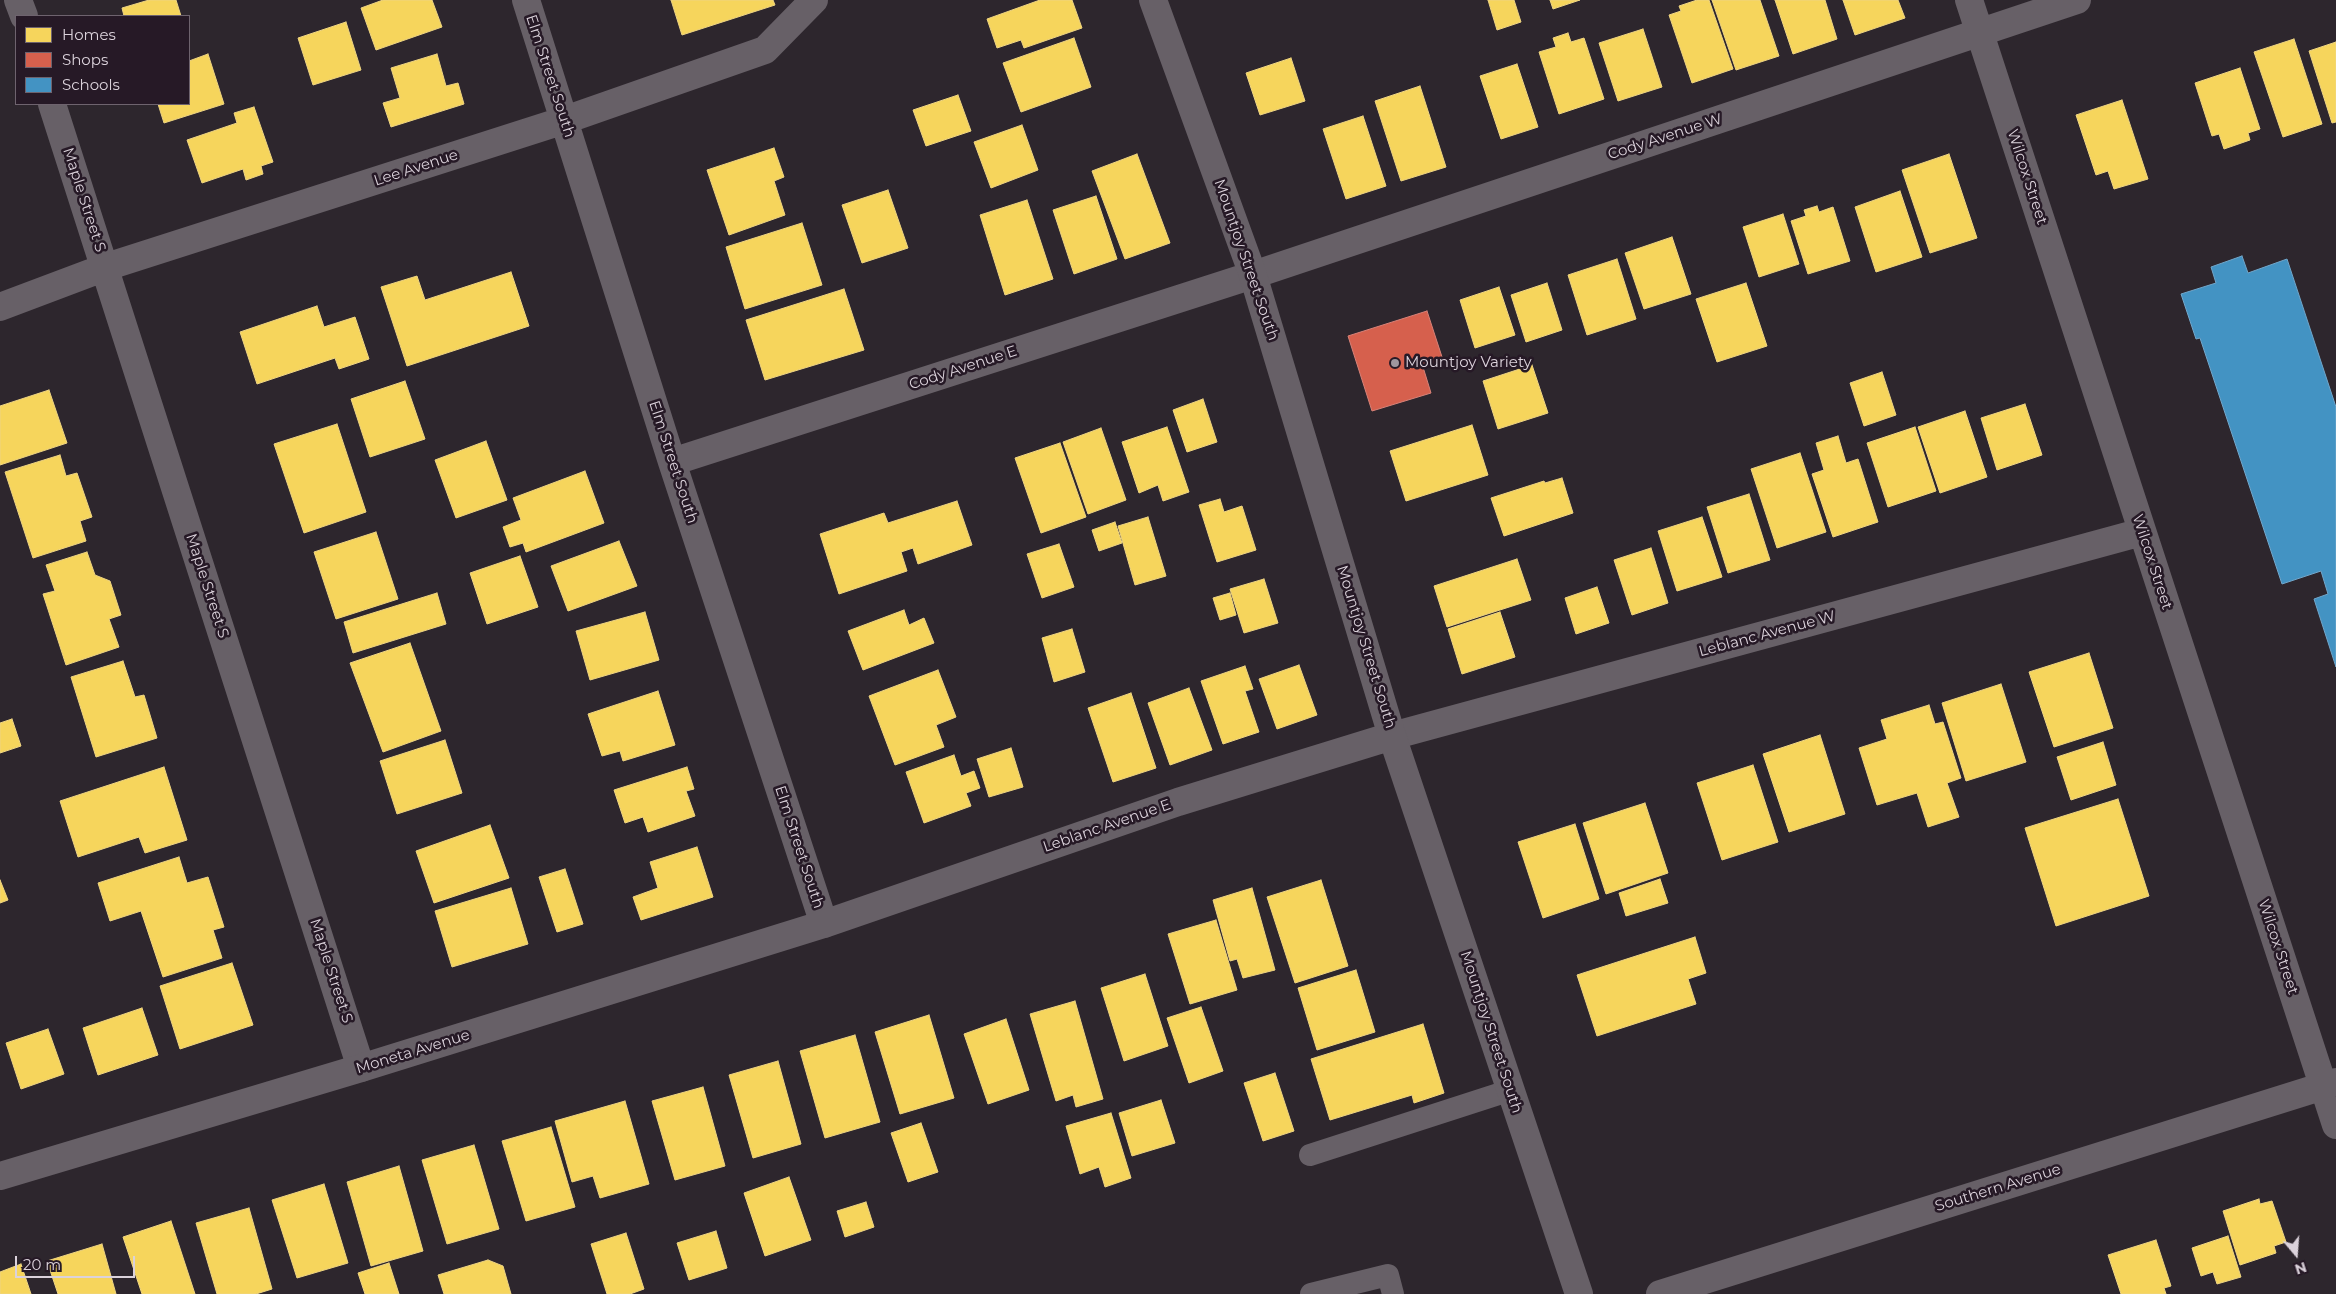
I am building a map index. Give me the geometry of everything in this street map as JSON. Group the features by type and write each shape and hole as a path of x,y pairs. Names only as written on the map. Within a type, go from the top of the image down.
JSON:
{"street":[{"path":"18,0 24,15"},
{"name":"Elm Street South","path":"526,0 672,462 824,924"},
{"name":"Lee Avenue","path":"0,307 106,267 565,120 765,50 814,0"},
{"name":"Mountjoy Street South","path":"1153,0 1253,275 1392,736 1579,1294"},
{"name":"Wilcox Street","path":"1969,0 2142,532 2330,1084 2336,1125"},
{"name":"Cody Avenue W","path":"1253,275 2077,0"},
{"name":"Maple Street S","path":"52,105 106,267 361,1068"},
{"name":"Cody Avenue E","path":"672,462 1253,275"},
{"name":"Leblanc Avenue W","path":"1392,736 2142,532"},
{"name":"Leblanc Avenue E","path":"824,924 1178,802 1392,736"},
{"name":"Moneta Avenue","path":"0,1176 361,1068 824,924"},
{"name":"Southern Avenue","path":"1660,1294 2330,1084"}],"lane":[{"path":"1310,1156 1511,1090"},
{"path":"1311,1294 1388,1274 1393,1294"}],"building: Homes":[{"path":"149,0 176,0 181,15 124,15 122,8"},
{"path":"383,0 432,0 442,27 376,50 361,8"},
{"path":"671,0 773,0 775,5 682,35"},
{"path":"1040,0 1072,0 1082,28 1024,48 1021,40 997,48 987,19"},
{"path":"1488,0 1514,0 1521,22 1497,30"},
{"path":"1550,0 1580,0 1553,9"},
{"path":"1697,0 1709,0 1733,69 1692,83 1669,15 1681,11 1679,6"},
{"path":"1712,0 1760,0 1779,56 1736,70"},
{"path":"1775,0 1825,0 1837,39 1793,54"},
{"path":"1843,0 1898,0 1905,18 1855,35"},
{"path":"346,22 361,70 313,85 298,38"},
{"path":"1643,29 1662,87 1618,101 1599,43"},
{"path":"1568,33 1571,42 1584,38 1604,99 1559,114 1539,52 1556,47 1553,38"},
{"path":"1074,38 1091,87 1021,112 1003,63"},
{"path":"2294,39 2322,124 2283,137 2254,52"},
{"path":"2336,42 2336,122 2332,123 2309,51"},
{"path":"208,54 224,104 164,123 158,105 190,105 190,61"},
{"path":"437,54 446,86 458,83 464,104 391,127 383,103 400,98 391,68"},
{"path":"1291,58 1305,101 1260,115 1246,73"},
{"path":"1517,64 1538,127 1501,139 1480,76"},
{"path":"2240,68 2260,129 2248,133 2250,140 2224,149 2219,134 2212,136 2195,83"},
{"path":"1420,86 1446,167 1401,181 1375,101"},
{"path":"958,95 971,131 926,146 913,110"},
{"path":"2122,100 2148,179 2114,189 2108,171 2096,175 2076,115"},
{"path":"254,107 273,162 261,166 263,174 246,180 243,169 202,183 187,140 237,123 234,113"},
{"path":"1363,116 1386,186 1346,199 1323,129"},
{"path":"1022,125 1038,170 991,188 974,142"},
{"path":"774,148 784,177 774,181 785,215 729,235 707,170"},
{"path":"1137,154 1170,243 1125,259 1092,171"},
{"path":"1949,154 1977,238 1930,253 1902,170"},
{"path":"888,190 908,248 862,263 842,205"},
{"path":"1900,191 1922,257 1876,272 1855,207"},
{"path":"1096,196 1117,259 1074,274 1053,210"},
{"path":"1027,200 1053,279 1005,295 980,215"},
{"path":"1817,206 1819,212 1833,207 1850,261 1808,274 1791,221 1806,216 1804,210"},
{"path":"1783,214 1799,264 1759,277 1743,227"},
{"path":"802,223 822,285 745,309 726,247"},
{"path":"1672,237 1691,294 1644,309 1625,253"},
{"path":"1617,259 1636,319 1587,335 1568,275"},
{"path":"511,272 529,326 407,366 381,287 417,276 425,300"},
{"path":"1547,283 1562,330 1526,342 1511,295"},
{"path":"1746,283 1767,346 1717,362 1696,299"},
{"path":"1499,287 1515,335 1475,348 1460,300"},
{"path":"844,289 864,350 765,380 746,320"},
{"path":"317,306 324,327 355,317 369,359 339,369 335,358 257,384 240,332"},
{"path":"1532,365 1548,413 1498,429 1483,381"},
{"path":"1882,372 1896,415 1864,426 1850,383"},
{"path":"405,381 425,439 370,457 351,399"},
{"path":"49,390 67,443 0,465 0,406"},
{"path":"1203,399 1217,442 1187,452 1173,410"},
{"path":"2025,404 2042,455 1997,470 1981,418"},
{"path":"1965,411 1987,477 1940,493 1918,427"},
{"path":"337,424 366,512 304,533 274,444"},
{"path":"1472,425 1488,475 1406,501 1390,451"},
{"path":"1167,427 1189,492 1163,501 1158,485 1139,493 1122,442"},
{"path":"1915,427 1936,491 1888,507 1867,443"},
{"path":"1101,428 1126,500 1088,514 1063,442"},
{"path":"1838,436 1846,463 1858,459 1878,522 1833,537 1812,474 1824,470 1816,443"},
{"path":"486,441 507,500 456,518 435,460"},
{"path":"1060,443 1086,517 1041,533 1015,458"},
{"path":"1800,453 1826,532 1777,548 1751,469"},
{"path":"60,455 66,476 77,473 92,517 80,521 86,541 33,558 5,472"},
{"path":"585,471 604,523 526,552 523,543 510,547 503,527 521,520 513,498"},
{"path":"1562,478 1573,513 1504,536 1491,498 1544,481 1545,483"},
{"path":"1749,494 1770,560 1728,573 1707,507"},
{"path":"1220,499 1224,512 1242,506 1256,550 1217,562 1199,505"},
{"path":"957,501 972,545 918,564 913,548 901,552 907,571 839,594 820,534 884,513 888,523"},
{"path":"1148,517 1166,576 1135,585 1118,526"},
{"path":"1702,517 1722,577 1677,591 1658,531"},
{"path":"1115,522 1122,543 1099,551 1092,530"},
{"path":"376,532 398,599 336,619 314,552"},
{"path":"619,541 637,586 568,611 551,566"},
{"path":"1059,544 1074,587 1042,598 1027,554"},
{"path":"1651,548 1668,603 1632,615 1614,560"},
{"path":"87,552 95,575 110,581 121,615 109,619 119,647 66,665 43,594 55,591 46,565"},
{"path":"520,556 538,607 487,624 470,573"},
{"path":"1517,559 1531,600 1447,627 1434,586"},
{"path":"1264,579 1278,623 1244,633 1230,589"},
{"path":"1597,587 1609,623 1576,634 1565,598"},
{"path":"437,593 446,624 353,653 344,622"},
{"path":"1230,593 1236,615 1220,620 1213,598"},
{"path":"904,610 909,625 924,618 934,643 863,670 848,631"},
{"path":"645,612 659,660 590,680 576,631"},
{"path":"1500,612 1515,657 1462,674 1448,629"},
{"path":"1072,629 1085,672 1054,682 1042,638"},
{"path":"410,643 441,731 383,752 350,663"},
{"path":"2089,653 2113,728 2054,747 2029,672"},
{"path":"123,661 135,697 144,695 157,738 96,757 71,677"},
{"path":"1299,665 1317,715 1277,729 1259,679"},
{"path":"1245,666 1253,689 1245,691 1259,732 1223,744 1201,681"},
{"path":"938,670 956,717 936,725 944,747 895,765 869,696"},
{"path":"2001,684 2026,762 1966,781 1942,703"},
{"path":"1189,688 1212,750 1170,765 1148,703"},
{"path":"658,691 675,745 623,761 620,751 602,756 588,714"},
{"path":"1131,693 1156,768 1113,782 1088,708"},
{"path":"1929,705 1935,724 1943,722 1961,778 1947,783 1959,817 1928,827 1917,793 1877,805 1859,748 1887,739 1881,720"},
{"path":"12,719 21,746 0,753 0,723"},
{"path":"1820,735 1845,814 1789,832 1763,754"},
{"path":"445,740 462,793 397,814 380,761"},
{"path":"2103,742 2116,785 2071,800 2057,757"},
{"path":"1011,748 1023,787 989,797 977,759"},
{"path":"954,755 961,776 974,771 980,788 966,793 971,806 924,823 906,772"},
{"path":"1753,765 1778,842 1722,860 1697,783"},
{"path":"164,767 187,840 145,853 139,837 78,857 60,801"},
{"path":"687,767 694,789 686,791 695,816 648,832 643,817 625,823 614,790"},
{"path":"2118,799 2149,896 2056,926 2025,828"},
{"path":"1645,803 1668,873 1606,894 1583,823"},
{"path":"1575,824 1599,899 1543,918 1518,842"},
{"path":"490,825 509,878 434,903 416,851"},
{"path":"697,847 713,897 641,920 633,897 658,888 650,862"},
{"path":"179,857 187,883 208,877 224,927 213,930 222,958 163,977 141,911 110,921 98,883"},
{"path":"565,869 583,924 557,932 539,877"},
{"path":"1660,879 1668,903 1626,916 1619,893"},
{"path":"0,880 8,900 0,903"},
{"path":"1321,880 1348,966 1295,983 1267,897"},
{"path":"511,888 528,944 452,967 435,911"},
{"path":"1252,888 1275,970 1243,978 1237,959 1230,961 1213,900"},
{"path":"1216,920 1237,990 1190,1004 1168,934"},
{"path":"1695,937 1706,973 1688,979 1696,1004 1597,1036 1577,975"},
{"path":"232,963 253,1025 180,1049 160,986"},
{"path":"1356,970 1375,1032 1317,1050 1298,988"},
{"path":"1145,974 1168,1046 1124,1061 1101,988"},
{"path":"1075,1001 1103,1099 1076,1107 1073,1095 1056,1101 1030,1014"},
{"path":"1201,1007 1223,1071 1189,1083 1167,1018"},
{"path":"142,1008 158,1055 98,1075 83,1028"},
{"path":"929,1015 954,1098 900,1114 875,1032"},
{"path":"1006,1019 1029,1090 988,1104 964,1034"},
{"path":"1423,1024 1444,1093 1414,1103 1412,1095 1330,1120 1311,1059"},
{"path":"48,1029 64,1074 21,1089 6,1043"},
{"path":"855,1035 880,1122 825,1138 800,1051"},
{"path":"778,1061 801,1144 753,1158 729,1075"},
{"path":"1275,1073 1294,1131 1263,1141 1244,1083"},
{"path":"703,1087 725,1166 675,1180 652,1101"},
{"path":"1161,1100 1175,1143 1132,1156 1119,1113"},
{"path":"625,1101 649,1184 600,1198 593,1176 572,1182 555,1121"},
{"path":"1111,1113 1131,1178 1105,1187 1099,1167 1080,1174 1066,1126"},
{"path":"921,1123 938,1172 908,1182 891,1133"},
{"path":"551,1127 575,1207 526,1221 502,1141"},
{"path":"474,1145 499,1229 447,1244 422,1160"},
{"path":"399,1166 423,1251 371,1266 347,1182"},
{"path":"789,1177 811,1240 765,1256 744,1193"},
{"path":"324,1184 348,1263 297,1278 272,1200"},
{"path":"2259,1199 2260,1204 2272,1201 2286,1242 2274,1246 2276,1253 2240,1265 2223,1211"},
{"path":"866,1202 874,1227 845,1237 837,1211"},
{"path":"249,1208 272,1289 256,1294 217,1294 196,1223"},
{"path":"171,1221 195,1294 142,1294 123,1237"},
{"path":"716,1231 727,1268 689,1280 677,1243"},
{"path":"626,1233 644,1289 630,1294 607,1294 591,1244"},
{"path":"2228,1236 2241,1277 2217,1284 2213,1272 2201,1276 2192,1248"},
{"path":"2156,1240 2171,1286 2164,1288 2166,1294 2121,1294 2108,1255"},
{"path":"102,1244 116,1294 58,1294 47,1261"},
{"path":"488,1260 503,1266 511,1294 444,1294 438,1275"},
{"path":"389,1263 399,1294 365,1294 358,1273"},
{"path":"21,1264 31,1294 0,1294 0,1272"}],"building: Shops":[{"name":"Mountjoy Variety","path":"1427,311 1443,360 1423,367 1431,393 1372,411 1348,336"}],"building: Schools":[{"path":"2242,256 2248,273 2287,259 2336,407 2336,667 2314,599 2328,594 2321,571 2282,584 2200,338 2196,339 2181,294 2216,283 2211,267"}],"place":[{"name":"Mountjoy Variety","path":"1395,363"}]}
